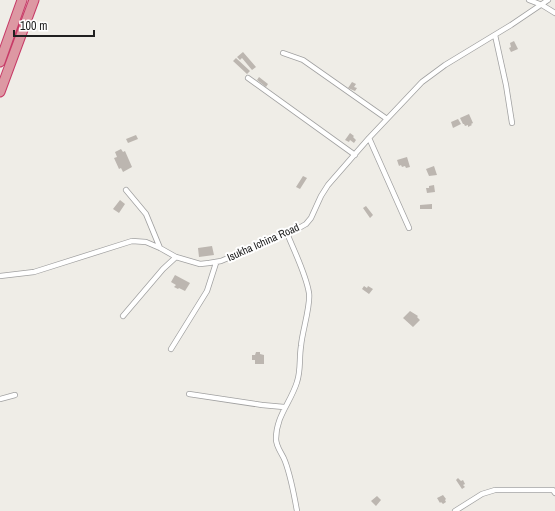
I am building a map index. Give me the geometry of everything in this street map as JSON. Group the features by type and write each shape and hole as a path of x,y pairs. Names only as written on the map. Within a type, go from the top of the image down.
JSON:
{"highway":[{"path":"0,62 22,0"},
{"path":"0,92 34,0"}],"street":[{"path":"530,0 555,13"},
{"name":"Isukha Ichina Road","path":"0,276 34,272 132,241 146,242 176,257 200,264 216,263 306,224 311,218 321,196 369,138 422,82 445,65 495,35 548,0"},
{"path":"495,35 506,85 512,123"},
{"path":"283,54 303,60 387,119"},
{"path":"248,78 355,155"},
{"path":"369,138 409,228"},
{"path":"126,190 146,214 160,248"},
{"path":"287,233 310,295 301,347 300,369 297,384 284,407 279,422 276,441 292,484 297,511"},
{"path":"123,316 163,269 176,257"},
{"path":"171,349 207,291 216,263"},
{"path":"190,394 284,407"},
{"path":"0,399 15,395"},
{"path":"455,511 482,494 495,490 553,490 555,493"}],"building":[{"path":"514,41 518,49 511,52 509,48 511,47 510,43"},
{"path":"243,52 256,67 252,70 242,58 240,60 237,57"},
{"path":"236,58 250,71 247,74 233,61"},
{"path":"259,77 268,84 266,87 257,80"},
{"path":"352,82 356,84 354,87 357,88 355,91 348,88"},
{"path":"469,114 473,123 468,127 468,125 465,126 463,124 460,118"},
{"path":"458,119 461,124 453,128 451,122"},
{"path":"350,133 356,140 354,143 350,140 349,142 345,140"},
{"path":"136,135 138,139 128,143 126,139"},
{"path":"121,149 123,152 125,151 132,167 123,172 121,168 119,169 114,158 117,157 115,152"},
{"path":"407,157 410,167 406,168 405,166 399,166 397,160"},
{"path":"434,166 437,175 429,176 426,169"},
{"path":"303,176 307,178 300,189 296,187"},
{"path":"434,185 435,192 427,193 426,188"},
{"path":"120,200 125,204 119,213 113,209"},
{"path":"432,204 432,209 420,209 420,205"},
{"path":"366,206 373,215 370,218 363,208"},
{"path":"212,246 214,255 199,257 198,248"},
{"path":"175,275 190,283 185,291 174,287 176,285 171,282"},
{"path":"364,286 367,288 368,286 373,289 369,294 362,289"},
{"path":"410,311 418,316 417,317 420,320 413,327 403,318"},
{"path":"256,352 260,352 260,354 264,355 264,364 255,364 255,360 252,360 252,355 255,355"},
{"path":"458,478 461,481 463,480 465,484 463,485 465,487 462,489 456,480"},
{"path":"443,495 446,502 443,504 441,502 440,503 437,498"},
{"path":"377,496 381,500 376,506 371,501"}]}
